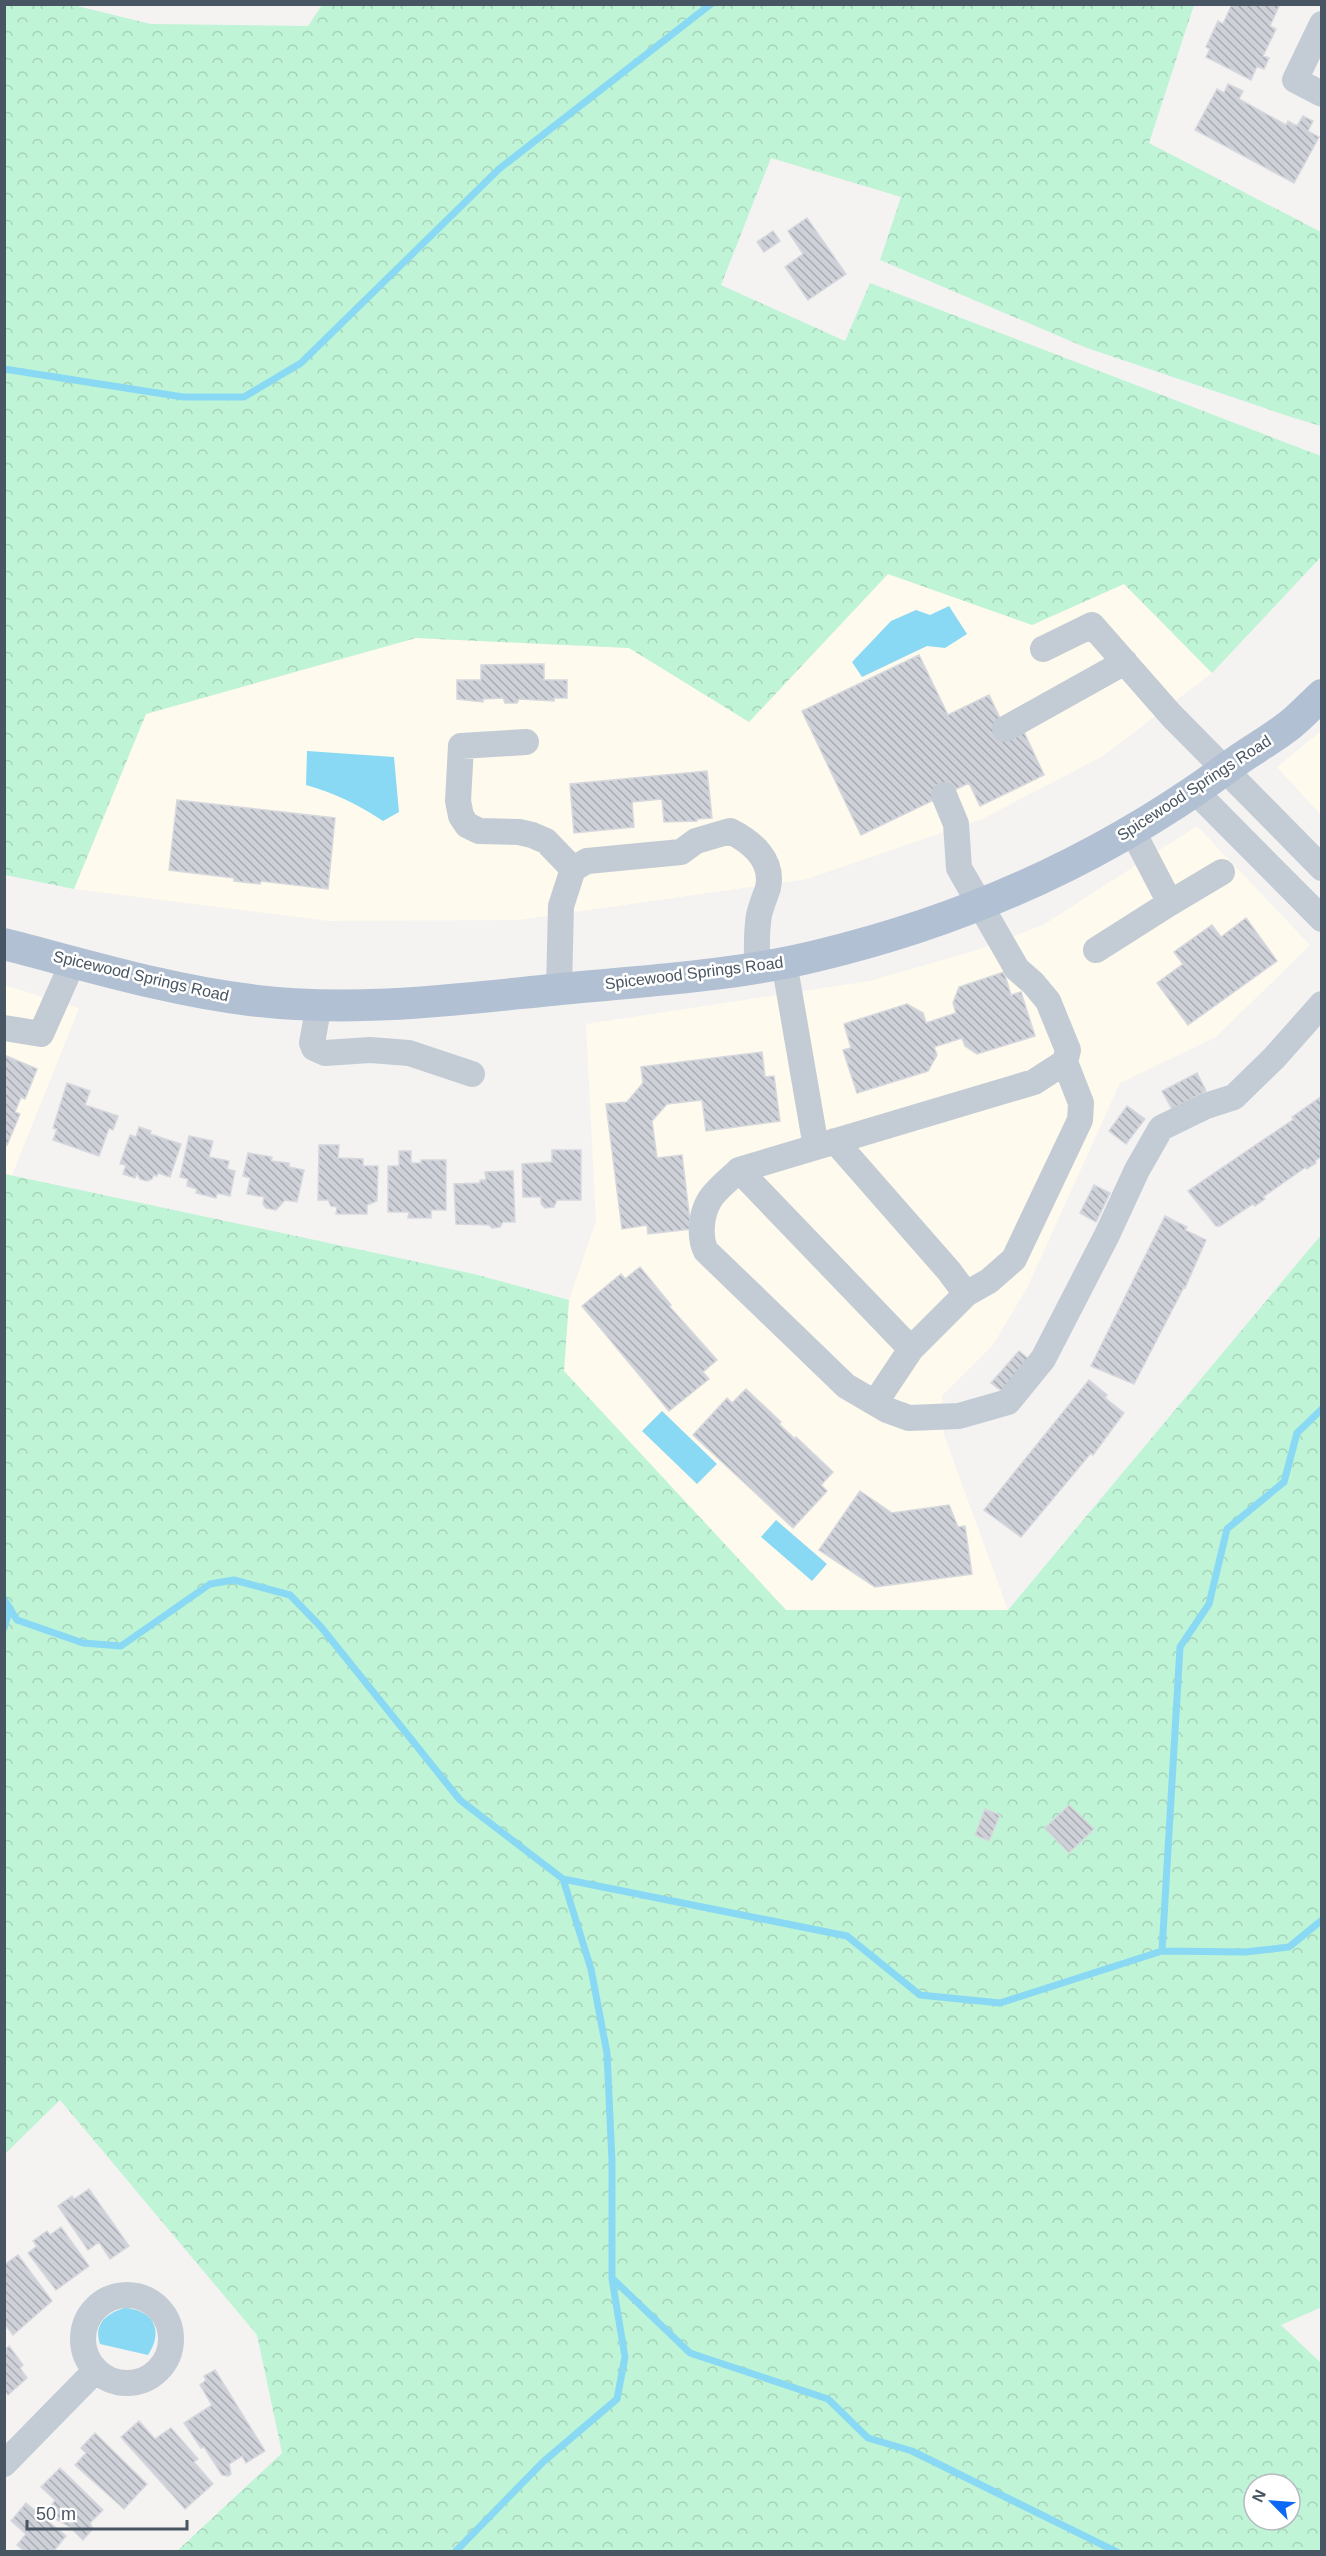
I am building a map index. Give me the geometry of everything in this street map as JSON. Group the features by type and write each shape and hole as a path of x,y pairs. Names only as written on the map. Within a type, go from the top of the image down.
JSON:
{"main road":[{"name":"Spicewood Springs Road","path":"4,944 182,989 252,1001 319,1004 387,1005 559,989 721,972 813,957 897,935 980,906 1058,870 1132,830 1194,790 1291,724 1322,695"}],"street":[{"path":"1322,24 1295,80 1322,94"},
{"path":"1043,649 1092,625 1171,715 1183,724 1224,770 1322,868"},
{"path":"1005,729 1125,662"},
{"path":"525,742 461,746 458,801 461,816 467,825 479,831 519,832 546,841 573,869"},
{"path":"1194,790 1322,919"},
{"path":"875,1403 911,1349 966,1294 989,1281 1014,1258 1080,1120 1081,1103 1065,1062 1068,1050 1048,1001 1017,969 959,868 956,824 944,795"},
{"path":"1132,830 1170,903"},
{"path":"559,989 561,906 573,869 587,861 681,852 696,840 730,831 747,839 759,850 768,869 768,885 759,914 771,964 825,1144 949,1271 966,1294"},
{"path":"1096,950 1222,872"},
{"path":"4,1028 41,1034 73,962"},
{"path":"319,1004 312,1043 314,1048 325,1053 370,1050 409,1053 472,1074"},
{"path":"1065,1062 1034,1082 739,1170 709,1200 701,1230 702,1243 706,1251 846,1386 875,1403 909,1418 959,1416 1008,1402 1043,1359 1137,1170 1161,1128 1206,1106 1234,1097 1274,1058 1322,1004"},
{"path":"739,1170 911,1349"},
{"path":"4,2464 96,2370"}],"shaded area":[{"path":"888,574 1032,625 1124,584 1212,673 1103,756 982,819 807,879 519,920 329,921 74,889 146,714 416,638 629,648 749,722"},
{"path":"1321,731 1321,815 1277,767"},
{"path":"1197,826 1310,945 1216,1037 1120,1083 1027,1288 993,1345 942,1396 944,1435 1008,1610 786,1610 564,1371 569,1300 596,1221 586,1024 870,981 977,950 1043,925"},
{"path":"4,985 79,1008 12,1175 4,1174"}],"green space":[{"path":"5,5 73,5 151,24 308,26 322,5 1194,5 1149,143 1321,232 1321,426 1087,348 880,260 901,197 771,158 721,285 845,341 870,283 1321,456 1321,557 1212,673 1124,584 1032,625 888,574 749,722 629,648 416,638 146,714 74,889 5,875"},
{"path":"5,1174 474,1274 569,1300 564,1371 786,1610 1008,1610 1321,1235 1322,2307 1281,2325 1321,2363 1321,2551 177,2551 282,2453 257,2335 60,2100 5,2154"}],"water":[{"path":"949,606 967,634 945,648 927,646 862,677 852,662 891,621 916,610 930,615"},
{"path":"307,751 394,757 399,812 383,821 346,800 306,785"},
{"path":"662,1411 717,1464 697,1484 642,1431"},
{"path":"776,1520 827,1564 812,1581 761,1537"},
{"path":"125,2308 143,2313 153,2323 155,2338 148,2355 100,2344 98,2331 103,2320"}],"building":[{"path":"1232,4 1280,4 1270,26 1276,29 1263,56 1269,58 1264,69 1257,66 1251,80 1206,57 1210,49 1206,47 1218,21 1223,24"},
{"path":"1228,84 1243,91 1239,99 1286,125 1288,121 1297,126 1303,116 1313,121 1308,131 1319,137 1294,183 1195,130 1217,89 1224,93"},
{"path":"807,218 846,274 808,300 785,267 803,254 788,231"},
{"path":"773,231 780,241 764,252 757,242"},
{"path":"919,655 948,715 989,695 1010,739 1024,732 1044,775 980,806 969,783 861,835 802,711"},
{"path":"544,664 544,680 567,680 567,698 554,698 554,701 519,699 517,703 505,703 503,698 483,699 483,702 457,699 457,680 481,680 481,665"},
{"path":"707,771 712,818 664,822 662,799 632,802 634,827 574,833 570,784"},
{"path":"177,800 335,818 328,889 261,881 260,884 234,881 234,878 169,870"},
{"path":"1246,918 1277,961 1188,1025 1157,983 1183,964 1174,952 1212,925 1221,937"},
{"path":"1004,972 1011,995 1021,992 1035,1036 977,1054 965,1046 962,1038 934,1047 937,1055 928,1071 857,1093 843,1050 851,1048 844,1024 907,1004 923,1013 926,1023 956,1013 953,1003 959,987"},
{"path":"762,1052 765,1077 774,1076 780,1121 706,1131 702,1100 667,1104 652,1121 657,1158 682,1155 691,1229 648,1234 647,1225 622,1229 606,1104 627,1102 643,1083 641,1067"},
{"path":"4,1055 37,1069 25,1099 21,1097 15,1112 20,1114 7,1145 4,1144"},
{"path":"1197,1073 1206,1091 1172,1109 1162,1091"},
{"path":"67,1083 90,1091 85,1105 118,1116 113,1130 109,1128 99,1156 53,1140 57,1129 53,1128"},
{"path":"1322,1096 1322,1156 1315,1161 1316,1163 1307,1169 1306,1167 1263,1197 1265,1199 1255,1206 1253,1204 1220,1226 1216,1226 1188,1191 1294,1119 1292,1117"},
{"path":"1127,1106 1145,1119 1126,1144 1109,1131"},
{"path":"139,1127 151,1131 150,1134 181,1144 170,1177 158,1173 157,1176 154,1175 147,1181 140,1179 137,1173 135,1178 123,1174 126,1165 120,1164 130,1135 136,1137"},
{"path":"189,1136 213,1141 209,1157 229,1161 227,1169 235,1171 230,1196 217,1193 216,1198 196,1193 197,1189 187,1186 188,1179 180,1177"},
{"path":"319,1145 339,1145 338,1158 363,1159 363,1166 378,1166 377,1201 367,1205 367,1214 336,1214 337,1207 331,1206 328,1200 318,1200"},
{"path":"552,1150 581,1150 581,1200 557,1200 554,1207 545,1208 541,1204 541,1197 523,1197 522,1164 552,1162"},
{"path":"399,1151 411,1151 411,1163 421,1163 421,1160 446,1160 446,1210 431,1210 431,1218 408,1218 409,1212 388,1212 388,1166 399,1166"},
{"path":"248,1153 272,1157 271,1161 289,1163 289,1167 304,1170 297,1202 285,1200 276,1210 266,1208 263,1204 264,1197 247,1194 250,1178 243,1176"},
{"path":"513,1171 515,1222 503,1222 500,1227 492,1228 489,1225 456,1224 454,1184 480,1183 480,1180 486,1180 485,1172"},
{"path":"1094,1185 1110,1193 1096,1222 1080,1213"},
{"path":"1165,1216 1187,1227 1185,1230 1206,1240 1185,1288 1134,1384 1091,1366"},
{"path":"640,1267 671,1305 669,1306 717,1360 703,1372 709,1379 669,1411 582,1306 621,1274 625,1279"},
{"path":"1019,1351 1030,1360 1003,1392 991,1383"},
{"path":"1089,1380 1107,1395 1105,1398 1124,1413 1093,1455 1091,1453 1021,1537 984,1510"},
{"path":"746,1389 781,1422 779,1424 833,1472 821,1485 827,1491 793,1528 693,1435 727,1398 732,1403"},
{"path":"860,1491 892,1513 949,1505 958,1527 965,1526 972,1574 875,1587 819,1550"},
{"path":"1069,1805 1094,1829 1069,1853 1045,1828"},
{"path":"985,1809 1000,1815 989,1841 975,1835"},
{"path":"89,2189 129,2246 110,2259 99,2242 88,2250 58,2206 72,2196 74,2199"},
{"path":"61,2227 89,2266 56,2290 28,2253 37,2246 33,2241 47,2231 50,2235"},
{"path":"18,2255 52,2301 13,2335 4,2323 4,2265"},
{"path":"9,2346 23,2365 20,2368 27,2378 8,2395 4,2390 4,2350"},
{"path":"215,2370 265,2451 246,2463 242,2456 229,2464 231,2474 228,2476 222,2475 204,2447 201,2448 184,2423 212,2405 200,2385 206,2380 204,2376"},
{"path":"139,2421 155,2439 171,2428 198,2459 194,2462 213,2484 185,2509 121,2437"},
{"path":"95,2433 147,2484 124,2509 75,2465 86,2453 81,2448"},
{"path":"60,2468 103,2510 90,2523 93,2529 83,2540 70,2527 56,2519 58,2518 49,2509 55,2500 41,2487"},
{"path":"26,2503 66,2536 53,2552 25,2552 17,2545 26,2534 11,2521"}],"waterway":[{"path":"4,369 183,397 244,397 301,363 499,169 711,4"},
{"path":"1162,1951 1180,1647 1209,1604 1227,1529 1284,1482 1297,1433 1322,1409"},
{"path":"4,1599 17,1620 83,1643 121,1646 210,1584 234,1580 290,1595 321,1627 460,1800 563,1879 847,1936 920,1995 1000,2003 1162,1951 1245,1952 1289,1947 1322,1920"},
{"path":"4,1628 10,1608"},
{"path":"455,2552 543,2462 617,2399 625,2357 612,2279 612,2161 607,2053 591,1969 563,1879"},
{"path":"613,2279 690,2353 828,2399 868,2438 912,2451 1117,2552"}]}
